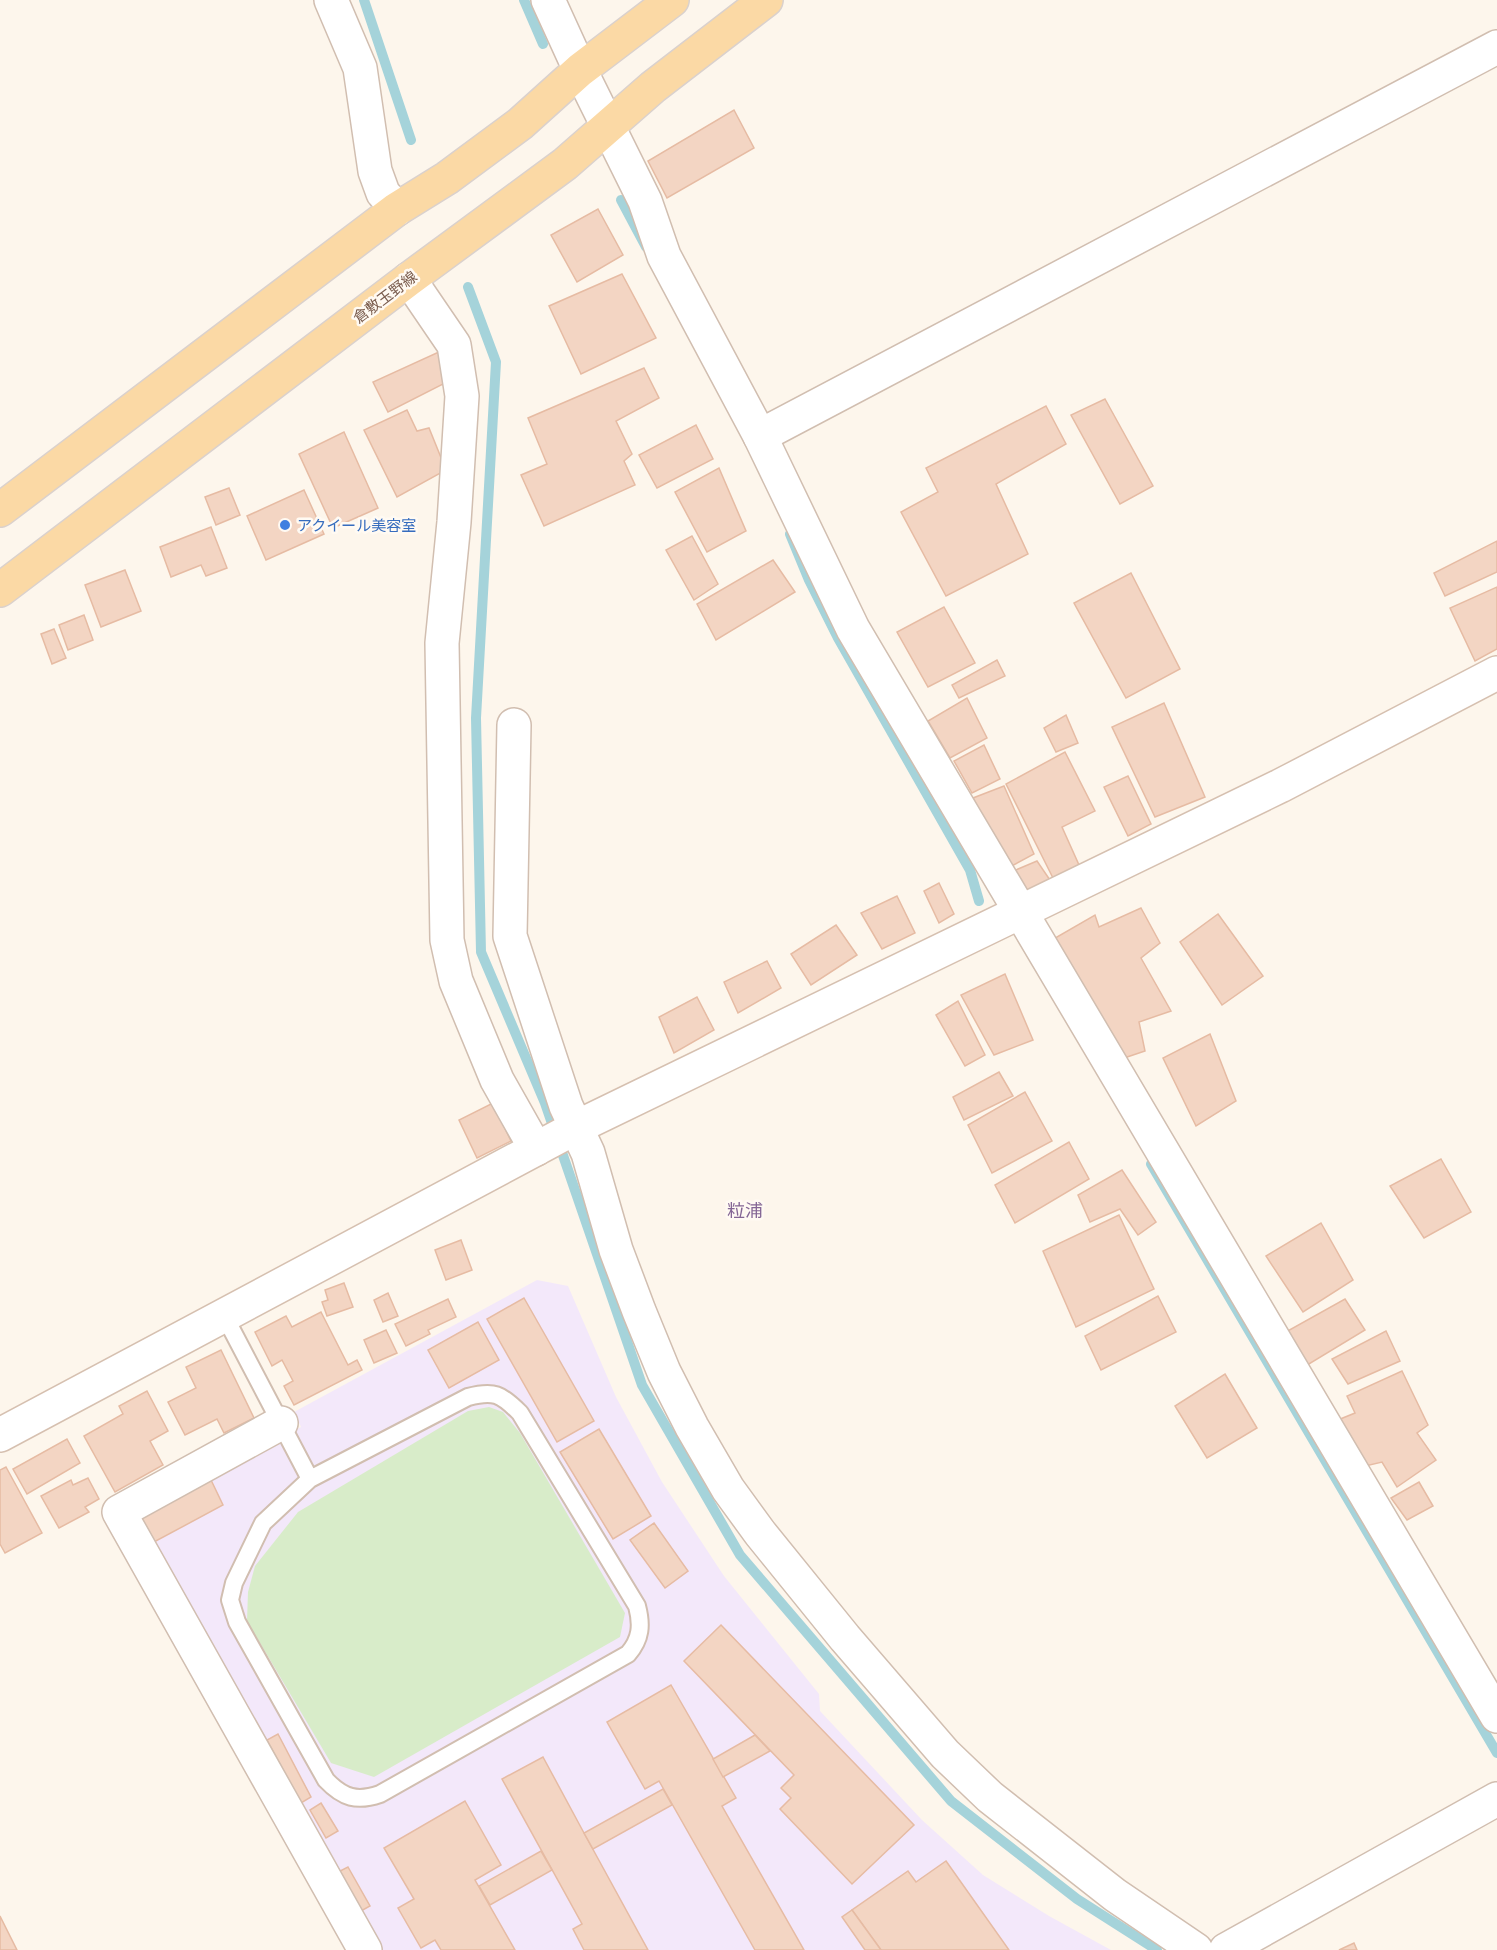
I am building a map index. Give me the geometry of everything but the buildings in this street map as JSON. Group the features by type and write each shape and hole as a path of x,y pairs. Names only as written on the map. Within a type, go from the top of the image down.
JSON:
{"main road":[{"path":"0,510 397,209 447,178 511,130 580,70 672,0"},
{"name":"倉敷玉野線","path":"0,590 565,164 653,87 766,0"}],"street":[{"path":"331,0 360,68 375,171 383,193 397,209"},
{"path":"548,0 645,201 664,256 760,436 853,629 1023,912 1497,1716"},
{"path":"760,436 1497,47"},
{"path":"410,279 454,345 462,396 454,522 442,643 447,940 456,981 497,1080 556,1138 588,1154 616,1250 664,1372 692,1427 728,1489 760,1533 845,1638 945,1754 990,1797 1115,1895 1196,1950"},
{"path":"0,1435 556,1138 1280,786 1497,673"},
{"path":"514,725 510,936 566,1106 556,1138"},
{"path":"281,1423 119,1512 365,1950"},
{"path":"1226,1950 1497,1799"}],"lane":[{"path":"224,1315 310,1479"},
{"path":"495,1393 507,1400 520,1413 637,1606 641,1620 637,1644 628,1654 380,1794 366,1799 350,1797 336,1790 326,1780 237,1622 230,1600 234,1582 263,1523 310,1479 468,1397 495,1393"}],"shaded area":[{"path":"537,1280 568,1286 616,1397 662,1482 724,1576 819,1694 820,1711 922,1820 983,1875 1049,1916 1111,1950 379,1950 136,1520 138,1510 301,1427 294,1412"}],"green space":[{"path":"489,1407 503,1412 520,1433 625,1613 620,1637 374,1777 331,1763 247,1621 248,1592 255,1566 298,1512 468,1411"}],"waterway":[{"path":"364,0 411,140"},
{"path":"524,0 543,44"},
{"path":"621,200 646,247"},
{"path":"468,287 496,362 476,718 481,952 545,1103 642,1385 740,1555 951,1801 1077,1899 1157,1950"},
{"path":"790,534 809,580 838,638 970,870 979,901"},
{"path":"1151,1164 1497,1753"}],"place":[{"name":"アクイール美容室","path":"285,525"}],"district":[{"name":"粒浦","path":"745,1211"}]}
